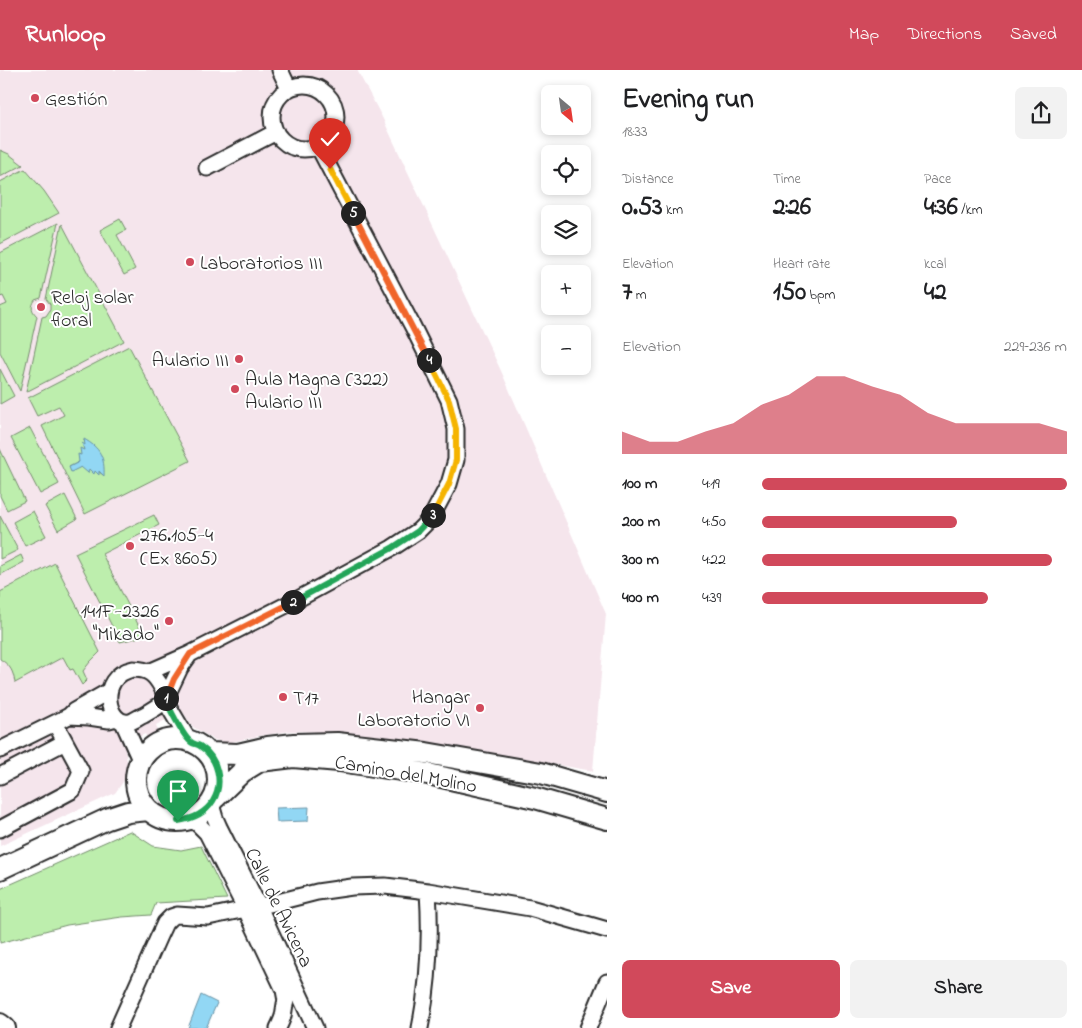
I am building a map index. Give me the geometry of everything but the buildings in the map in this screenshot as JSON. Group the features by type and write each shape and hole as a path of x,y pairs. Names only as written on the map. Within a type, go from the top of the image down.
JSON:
{"main road":[{"path":"170,740 189,741 200,746 208,753 215,763 218,774 218,786 213,801 205,811 188,820 178,821 168,820 149,810 141,799 136,777 146,754 161,743 170,740"},
{"name":"Camino del Molino","path":"208,753 238,754 268,747 294,744 337,743 426,753 541,773 607,792"},
{"name":"Camino del Molino","path":"213,801 242,772 260,761 293,757 338,761 428,774 535,798 607,820"},
{"path":"0,856 122,800 137,785"},
{"path":"0,869 107,819 128,812 149,810"},
{"path":"0,1024 5,1028"}],"street":[{"path":"280,70 289,88"},
{"path":"309,85 319,88 333,102 336,122 333,132 327,140 318,146 302,149 294,148 281,139 276,132 272,112 275,103 289,88 309,85"},
{"path":"207,168 276,132"},
{"path":"149,672 190,654 298,599 392,548 418,531 431,518 449,484 456,460 456,429 449,400 318,146"},
{"path":"69,716 130,722 160,707 190,654"},
{"path":"141,762 120,720 113,714 109,700 112,683 125,670 141,669 155,677 170,709 189,741"},
{"path":"0,750 69,716 74,711 109,692"},
{"path":"0,829 73,790 81,771 55,723"},
{"path":"0,776 65,742"},
{"name":"Calle de Avicena","path":"213,801 219,827 252,908 316,1028"},
{"path":"188,820 197,823 207,833 252,908 284,990 286,1001"},
{"path":"118,1028 165,923 171,917 177,915 208,917 317,892 352,887 385,886 428,891 530,908 607,930"},
{"path":"420,1028 424,1008 429,949 428,891"},
{"path":"588,1028 607,982"},
{"path":"278,1028 289,994 297,992 301,997"}],"shaded area":[{"path":"0,70 357,70 383,119 502,373 606,614 593,771 349,733 290,731 227,743 215,740 193,727 183,712 156,725 158,731 147,737 145,734 124,744 127,772 115,793 0,846"}],"green space":[{"path":"0,150 9,154 23,165 0,177"},
{"path":"25,169 44,191 59,213 0,244 0,182"},
{"path":"120,219 126,230 117,235 135,269 124,275 100,230"},
{"path":"58,223 41,298 35,300 32,307 37,316 20,391 0,352 0,307 7,304 3,296 0,297 0,253"},
{"path":"62,224 124,341 26,392 42,317 46,316 50,310 50,304 46,299"},
{"path":"129,346 190,461 85,514 42,426 64,415 59,406 37,416 28,398","holes":["84,440 103,475 92,469 69,467 79,462 86,445"]},
{"path":"0,369 14,396 0,404"},
{"path":"30,428 59,484 40,494 11,438"},
{"path":"0,449 25,501 7,510 0,496"},
{"path":"65,495 77,519 58,530 45,506"},
{"path":"33,511 46,536 25,546 13,522"},
{"path":"154,515 159,525 102,554 144,636 120,642 75,553"},
{"path":"0,516 18,550 0,559"},
{"path":"21,555 24,562 0,575 0,566"},
{"path":"55,563 100,652 83,671 87,680 82,685 73,669 70,670 63,657 15,683 11,669 0,659 0,592"},
{"path":"130,831 153,846 181,850 201,846 227,899 156,903 151,915 67,925 0,943 0,889"}],"water":[{"path":"84,439 98,450 104,463 104,476 99,471 99,475 95,471 94,474 89,469 88,473 81,467 71,472 69,467 79,462 78,454 81,455 80,448 84,450 82,443 85,445"},
{"path":"309,807 308,821 277,822 276,808"},
{"path":"201,995 217,1003 206,1028 188,1028"}],"place":[{"name":"Gestión","path":"35,98"},
{"name":"Laboratorios III","path":"190,262"},
{"name":"Reloj solar floral","path":"41,307"},
{"name":"Aulario III","path":"239,359"},
{"name":"Aula Magna (322) Aulario III","path":"235,389"},
{"name":"276.105-4 (Ex 8605)","path":"130,546"},
{"name":"141F-2326 \"Mikado\"","path":"169,621"},
{"name":"T17","path":"283,697"},
{"name":"Hangar Laboratorio VI","path":"480,708"}],"route":[{"path":"178,821 188,820 205,811 215,798 218,786 218,774 215,763 200,746 189,741 166,700 166,695 174,679 190,654 298,599 392,548 418,531 431,518 449,484 456,460 456,429 449,400 330,169"}]}
